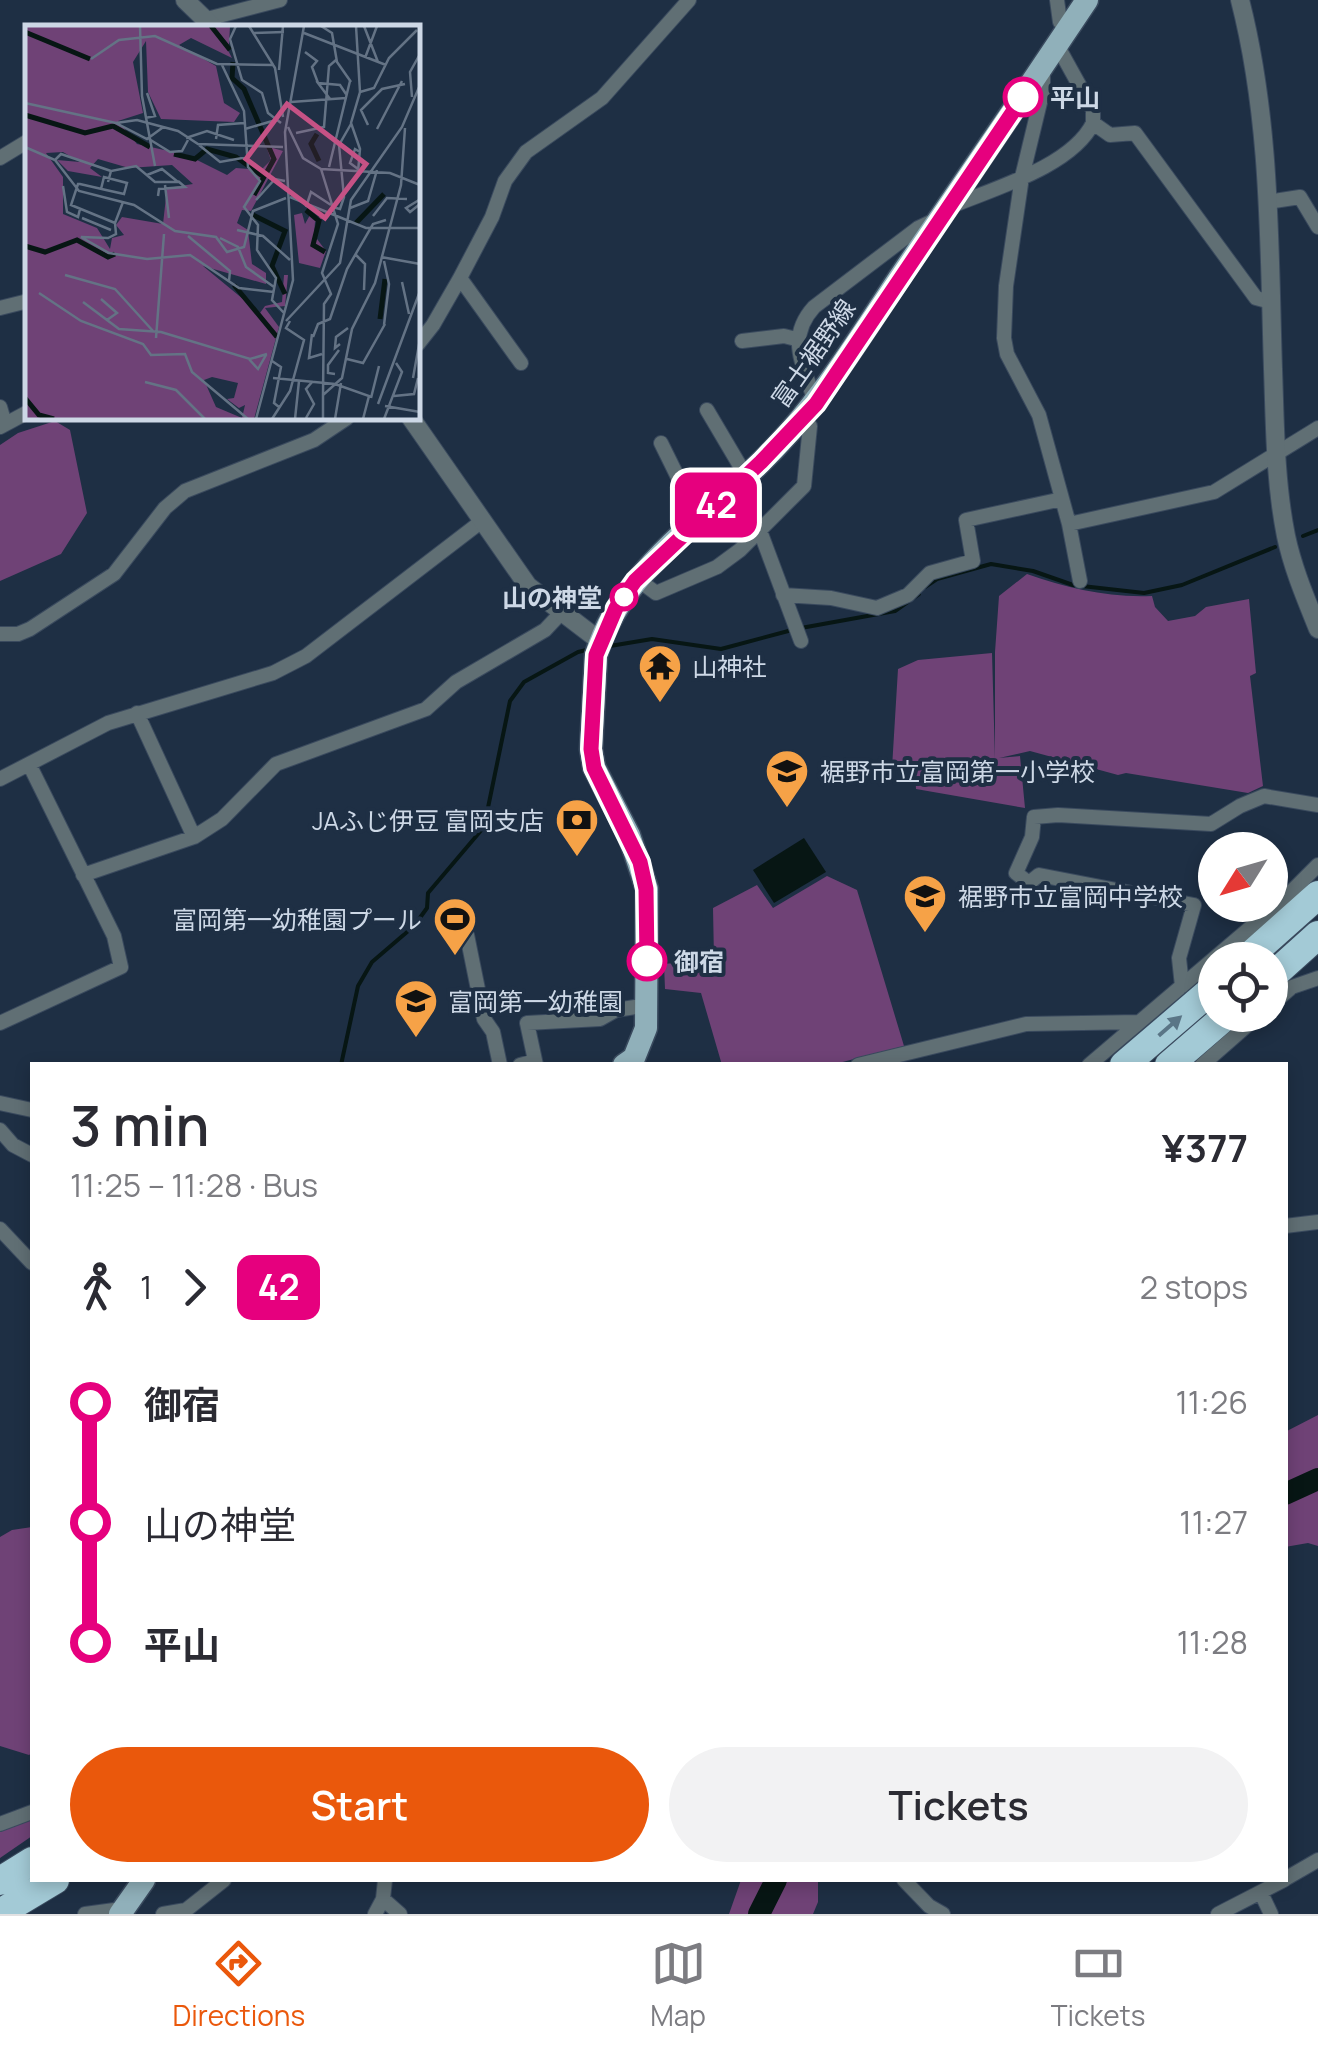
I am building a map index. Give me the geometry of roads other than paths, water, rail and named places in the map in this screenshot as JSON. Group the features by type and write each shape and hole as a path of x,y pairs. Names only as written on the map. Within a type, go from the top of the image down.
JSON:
{"highway":[{"path":"1266,942 1318,896"},
{"path":"1288,962 1318,936"},
{"path":"1127,1062 1198,1001"},
{"path":"1172,1062 1207,1032"},
{"path":"0,1881 30,1861"},
{"path":"0,1913 52,1882"}],"main road":[{"name":"富士裾野線","path":"631,1062 646,1028 648,1005 646,889 629,835 594,768 591,749 600,641 616,608 638,579 810,411 1087,0"},
{"path":"121,1913 143,1882"}],"street":[{"path":"185,0 210,23 280,0"},
{"path":"420,341 460,278 492,218 506,181 526,152 602,98 689,0"},
{"path":"638,579 656,593 717,567 804,486 810,411 796,339 802,320 814,307 918,228 1058,159 1088,134 1093,110 1063,36 1056,0"},
{"path":"1240,0 1259,87 1268,202 1276,457 1286,536 1318,629"},
{"path":"1043,69 1043,90 1022,177 1006,286 1004,338 1038,414 1069,524 1080,581"},
{"path":"1093,123 1110,135 1135,133 1256,298 1271,302"},
{"path":"0,158 25,143"},
{"path":"1268,202 1300,197 1318,227"},
{"path":"460,278 521,363"},
{"path":"0,308 25,302"},
{"path":"742,340 784,336 796,339"},
{"path":"0,407 2,426 25,414"},
{"path":"707,410 746,476"},
{"path":"0,634 18,634 30,628 114,574 165,508 186,491 314,440 343,420"},
{"path":"413,420 528,586 600,641"},
{"path":"1069,524 1214,492 1318,428"},
{"path":"661,444 699,520"},
{"path":"784,595 831,598 870,608 898,601 930,573 973,561 966,520 1062,499"},
{"path":"0,778 108,722 273,673 306,656 482,521"},
{"path":"760,531 801,641"},
{"path":"83,875 194,836 222,819 276,764 426,709 456,682 545,630 561,613"},
{"path":"137,713 194,836"},
{"path":"0,1023 121,967 114,936 29,764"},
{"path":"1182,986 1179,958 1194,905 1040,875 1029,883 1016,872 1032,837 1034,817 1058,814 1210,824 1264,796 1318,805"},
{"path":"1093,1062 1284,899 1318,865"},
{"path":"467,936 484,1020 493,1032 499,1062"},
{"path":"1288,990 1318,978"},
{"path":"530,1062 527,1023 600,1019 616,1010 648,1005"},
{"path":"870,1062 1026,1024 1140,1022"},
{"path":"1209,1062 1241,1032"},
{"path":"0,1103 30,1110"},
{"path":"0,1131 13,1145 30,1154"},
{"path":"1288,1226 1318,1222"},
{"path":"0,1230 30,1262"},
{"path":"0,1824 30,1813"},
{"path":"1288,1878 1318,1860"},
{"path":"163,1914 186,1910 221,1882"},
{"path":"375,1914 383,1900 385,1882"},
{"path":"906,1882 943,1914"},
{"path":"1218,1914 1281,1882"},
{"path":"1262,1893 1270,1914"},
{"path":"383,1900 400,1914"},
{"path":"85,1914 121,1913"}],"waterway":[{"path":"1303,536 1318,530"},
{"path":"925,587 937,579 991,564 1033,571 1073,585 1144,593 1182,585 1275,547"},
{"path":"801,628 895,611 919,594"},
{"path":"610,646 652,639 721,649 792,630"},
{"path":"342,1062 358,986 372,962 414,926 427,908 428,893 484,827 510,701 524,682 578,652 591,649"},
{"path":"1288,1493 1318,1479"},
{"path":"759,1914 775,1882"}],"place":[{"name":"平山","path":"1023,97"},
{"name":"山の神堂","path":"624,597"},
{"name":"山神社","path":"660,704"},
{"name":"裾野市立富岡第一小学校","path":"787,809"},
{"name":"JAふじ伊豆 富岡支店","path":"577,858"},
{"name":"裾野市立富岡中学校","path":"925,934"},
{"name":"富岡第一幼稚園プール","path":"455,957"},
{"name":"御宿","path":"647,961"},
{"name":"富岡第一幼稚園","path":"416,1039"}]}
